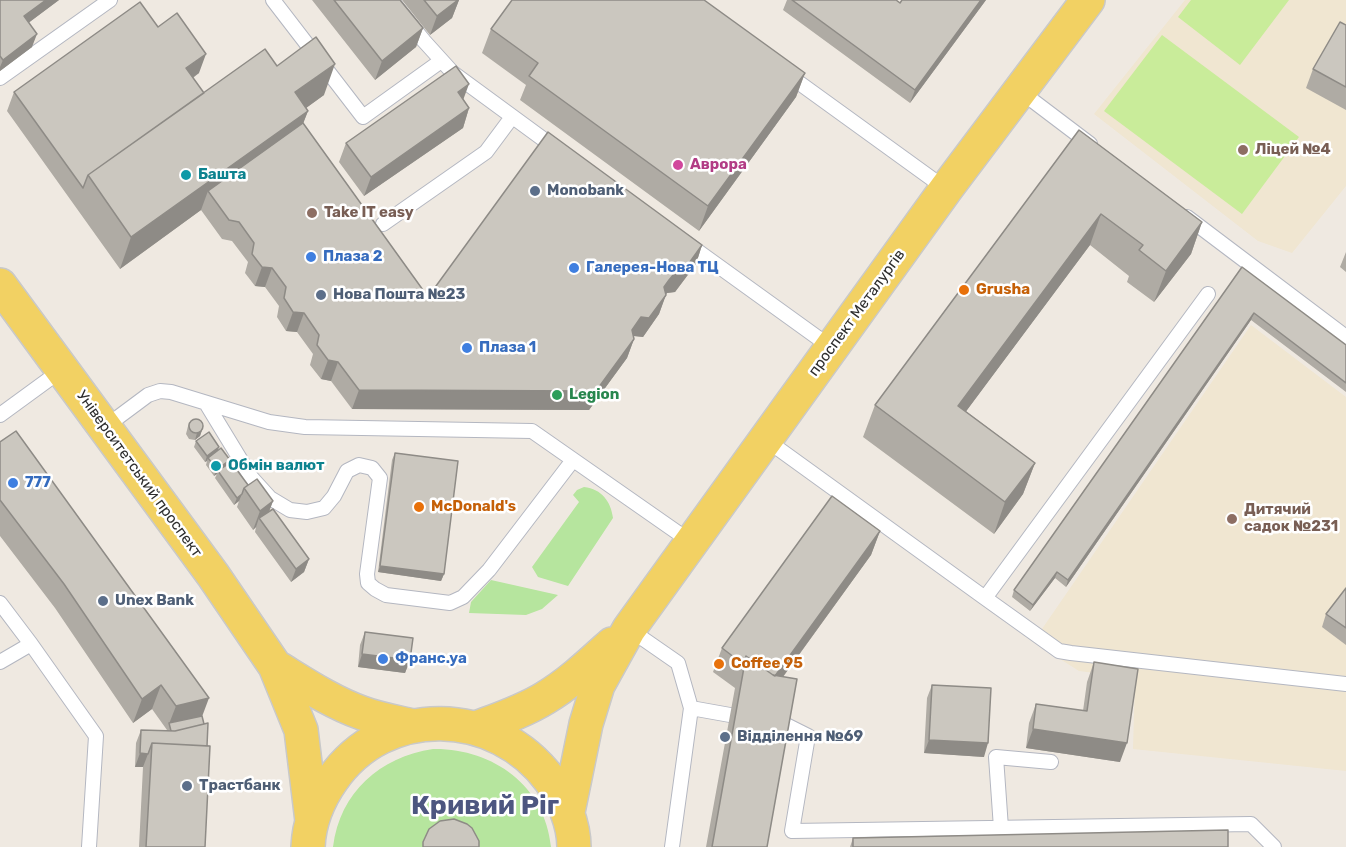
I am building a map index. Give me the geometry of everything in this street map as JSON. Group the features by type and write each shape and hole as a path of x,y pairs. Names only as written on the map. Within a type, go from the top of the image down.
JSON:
{"main road":[{"name":"проспект Металургів","path":"629,629 946,189 1088,0"},
{"name":"Університетський проспект","path":"0,285 213,575 275,666"},
{"path":"476,728 516,713 546,697 581,672 629,629"},
{"path":"568,812 586,724 598,685 629,629"},
{"path":"275,666 342,705 413,726"},
{"path":"275,666 301,730 310,834"},
{"path":"310,834 322,794 339,770 360,750 385,735 413,726 444,723 476,728 501,737 541,768 556,789 568,812 574,847"}],"lane":[{"path":"0,78 110,0"},
{"path":"273,0 363,117 441,61"},
{"path":"391,0 453,73 569,158"},
{"path":"780,69 946,189"},
{"path":"1020,91 1097,149"},
{"path":"383,224 486,152 512,117"},
{"path":"1174,207 1346,338"},
{"path":"673,233 832,348"},
{"path":"985,597 1208,294"},
{"path":"0,415 63,369"},
{"path":"105,427 148,395 160,391 171,392 270,422 305,427 532,431 691,542"},
{"path":"206,403 251,477 270,498 290,510 307,513 324,508 334,496 346,471 359,465 372,468 380,478 367,574 368,584 386,595 450,603 463,597 489,570 573,460"},
{"path":"765,440 1059,651 1346,684"},
{"path":"0,603 96,736 88,847"},
{"path":"629,629 678,663 692,708 672,847"},
{"path":"0,662 31,644"},
{"path":"692,708 730,715"},
{"path":"784,724 808,736 792,831 1251,824 1274,847"},
{"path":"1001,828 996,758 1051,762"}],"shaded area":[{"name":"Ліцей №4","path":"1185,0 1346,0 1346,186 1292,253 1258,241 1094,114"},
{"name":"Дитячий садок №231","path":"1251,325 1346,397 1346,771 1133,749 1135,678 1079,671 1033,642"}],"green space":[{"path":"1191,0 1289,0 1240,65 1178,17"},
{"path":"1162,35 1299,137 1242,214 1104,111"},
{"path":"584,487 601,493 608,502 613,518 568,586 538,577 532,567 579,502 573,495"},
{"path":"491,580 558,595 542,609 526,615 469,613 471,602"},
{"path":"433,749 455,750 475,755 495,763 512,774 527,788 538,805 547,825 551,847 333,847 337,827 344,810 366,780 396,760"}],"building":[{"path":"0,0 46,0 24,16 37,34 3,60 0,56"},
{"path":"334,0 400,0 423,28 382,61"},
{"path":"424,0 458,0 437,16"},
{"name":"Аврора","path":"512,0 704,0 805,73 708,206 529,76 538,63 491,29"},
{"path":"792,0 896,0 900,3 902,0 981,0 915,90"},
{"path":"140,2 158,27 177,13 206,54 186,68 204,93 88,175 83,188 14,92"},
{"path":"1340,22 1346,25 1346,87 1313,69"},
{"name":"Башта","path":"316,37 335,64 295,92 308,111 131,237 88,175 265,49 277,66"},
{"path":"456,66 469,84 458,92 469,108 371,177 346,143"},
{"path":"303,123 428,297 548,132 702,245 682,273 674,274 669,280 664,287 666,295 649,318 641,317 632,330 634,339 596,391 359,390 338,362 328,360 317,345 319,335 304,313 293,312 284,298 286,287 272,268 262,267 252,254 254,243 239,222 229,220 208,191"},
{"path":"1079,130 1202,222 1166,271 1139,250 1143,245 1101,214 958,406 1035,463 1005,502 875,405"},
{"path":"1242,267 1346,345 1346,383 1254,313 1068,580 1057,572 1033,605 1014,590"},
{"path":"193,419 199,419 203,426 199,433 193,433 189,429 189,423"},
{"path":"16,431 209,698 176,706 161,685 142,699 64,584 0,500 0,442"},
{"path":"209,432 219,447 207,456 196,441"},
{"path":"221,448 230,460 217,469 208,458"},
{"name":"McDonald's","path":"395,453 458,461 444,574 380,566"},
{"path":"231,462 248,485 237,498 218,471"},
{"path":"257,479 273,501 260,511 244,488"},
{"path":"832,496 880,531 775,676 746,656 743,664 722,648"},
{"path":"273,509 309,559 296,569 259,518"},
{"path":"1346,588 1346,628 1326,614"},
{"path":"365,632 413,638 410,660 362,654"},
{"path":"746,656 773,675 797,679 767,847 712,847"},
{"path":"1094,662 1138,669 1127,743 1033,729 1036,704 1087,711"},
{"path":"932,685 991,688 988,743 929,740"},
{"path":"202,716 204,724 171,731 169,723"},
{"path":"208,723 207,746 152,743 148,754 140,753 141,730 175,731"},
{"path":"152,743 210,746 205,847 146,847"},
{"path":"454,819 472,828 479,841 479,847 423,847 429,829 440,821"},
{"path":"1228,830 1228,847 853,847 853,838"}],"place":[{"name":"Ліцей №4","path":"1243,150"},
{"name":"Аврора","path":"678,165"},
{"name":"Башта","path":"186,175"},
{"name":"Monobank","path":"535,191"},
{"name":"Take IT easy","path":"312,213"},
{"name":"Плаза 2","path":"311,257"},
{"name":"Галерея-Нова ТЦ","path":"574,268"},
{"name":"Grusha","path":"964,290"},
{"name":"Нова Пошта №23","path":"321,295"},
{"name":"Плаза 1","path":"467,348"},
{"name":"Legion","path":"557,395"},
{"name":"Обмін валют","path":"216,466"},
{"name":"777","path":"13,483"},
{"name":"McDonald's","path":"419,507"},
{"name":"Дитячий садок №231","path":"1232,519"},
{"name":"Unex Bank","path":"103,601"},
{"name":"Франс.уа","path":"383,659"},
{"name":"Coffee 95","path":"719,664"},
{"name":"Відділення №69","path":"725,737"},
{"name":"Трастбанк","path":"187,786"}],"district":[{"name":"Кривий Ріг","path":"485,806"}]}
